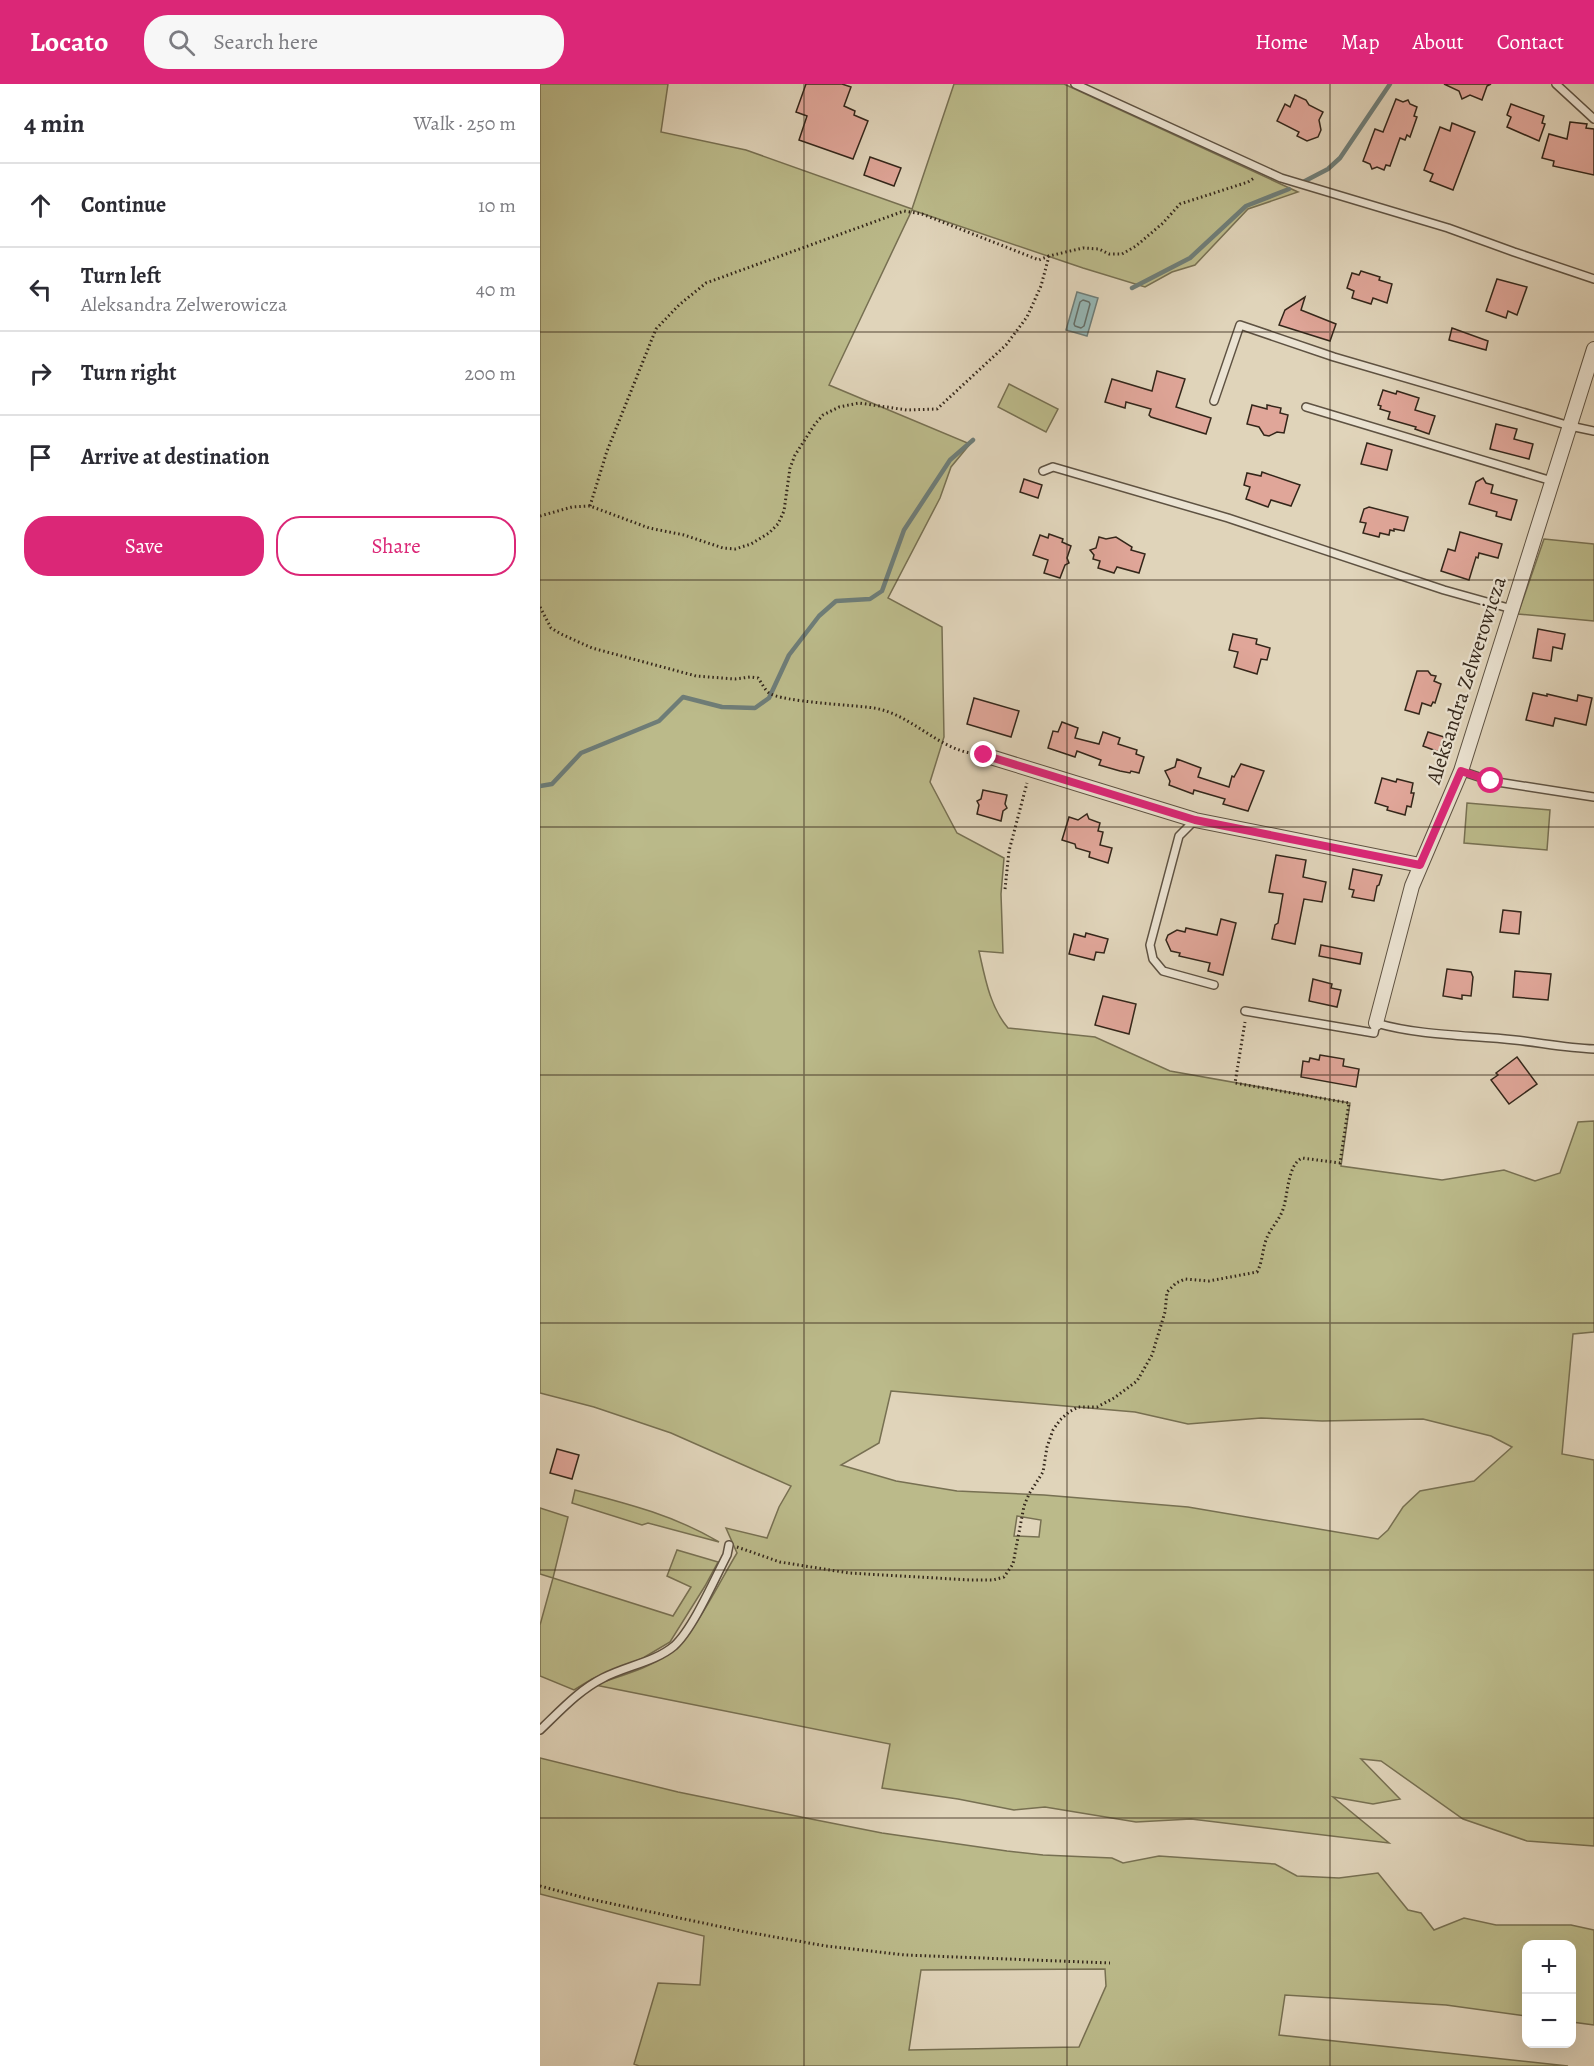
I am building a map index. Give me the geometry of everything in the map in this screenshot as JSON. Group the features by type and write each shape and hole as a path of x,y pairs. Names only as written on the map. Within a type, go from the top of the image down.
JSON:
{"street":[{"name":"Aleksandra Zelwerowicza","path":"1376,1023 1412,886 1461,771 1594,349"},
{"path":"984,755 1195,820 1420,865"}],"lane":[{"path":"1075,84 1281,178 1448,228 1594,279"},
{"path":"1556,84 1594,119"},
{"path":"1214,401 1240,325 1334,357 1594,431"},
{"path":"1306,407 1552,481"},
{"path":"1043,471 1053,467 1228,518 1444,590 1512,609"},
{"path":"1461,771 1491,781 1594,797"},
{"path":"1195,820 1179,836 1150,945 1153,959 1162,971 1214,985"},
{"path":"1245,1011 1374,1034 1376,1023 1398,1030 1594,1049"},
{"path":"540,1730 591,1685 665,1652 675,1645 688,1630 727,1555 729,1545"}],"path":[{"path":"590,506 607,451 656,329 679,305 706,283 904,211 922,214 1039,260 1083,248 1099,249 1109,254 1122,254 1136,246 1163,224 1180,204 1248,182 1265,171"},
{"path":"540,516 572,507 590,506 649,528 684,535 723,548 735,549 751,544 769,533 778,524 784,511 790,468 795,455 814,424 823,415 839,407 859,403 907,410 937,409 1006,345 1028,317 1041,286 1049,256"},
{"path":"540,607 550,628 592,648 696,676 758,678 769,693 789,698 878,709 913,724 957,750 984,755"},
{"path":"1005,889 1009,851 1032,768"},
{"path":"729,1545 780,1562 849,1573 915,1578 993,1580 1004,1577 1013,1564 1024,1506 1043,1472 1053,1430 1060,1420 1078,1407 1097,1407 1137,1381 1152,1355 1165,1312 1167,1292 1176,1283 1185,1279 1209,1281 1257,1272 1262,1263 1266,1239 1283,1210 1293,1167 1298,1159 1340,1163 1349,1103 1235,1083 1245,1025 1245,1011"},
{"path":"540,1886 707,1924 826,1946 905,1955 1110,1963"}],"shaded area":[{"path":"540,84 668,84 661,132 746,150 912,209 954,84 1064,84 1298,192 1248,209 1195,265 1172,272 1145,287 912,210 829,385 970,444 951,467 940,498 888,598 942,627 944,737 930,782 957,833 1004,858 1001,894 1003,953 979,951 992,1002 1008,1028 1095,1037 1170,1071 1350,1103 1341,1166 1442,1180 1504,1170 1535,1181 1560,1173 1578,1122 1594,1121 1594,1332 1573,1334 1562,1454 1594,1460 1594,1846 1527,1841 1463,1819 1381,1761 1361,1759 1400,1799 1373,1804 1333,1797 1389,1843 1191,1819 1136,1822 1045,1807 1014,1810 882,1788 890,1744 595,1685 652,1664 677,1646 696,1622 737,1553 726,1528 767,1538 779,1507 791,1486 671,1433 594,1407 540,1393","holes":["891,1391 1135,1412 1188,1424 1261,1418 1322,1421 1423,1419 1491,1436 1512,1447 1474,1481 1420,1491 1403,1507 1388,1530 1378,1539 1188,1507 1044,1495 957,1491 896,1481 841,1465 879,1443","1017,1516 1041,1520 1039,1537 1014,1536"]},
{"path":"1009,384 1058,409 1046,432 998,407"},
{"path":"1544,539 1594,544 1594,621 1518,614"},
{"path":"1467,803 1550,810 1547,850 1464,843"},
{"path":"575,1490 667,1517 719,1542 648,1523 642,1525 572,1503"},
{"path":"540,1508 568,1517 553,1578 540,1574"},
{"path":"677,1550 718,1562 670,1642 643,1658 592,1679 574,1690 540,1676 540,1625 553,1578 673,1616 691,1587 667,1576"},
{"path":"540,1758 678,1792 811,1819 882,1833 1007,1851 1112,1858 1123,1863 1159,1856 1275,1864 1297,1876 1339,1878 1378,1873 1408,1910 1421,1913 1434,1930 1464,1918 1496,1925 1571,1925 1594,1930 1594,2025 1576,2023 1576,1940 1522,1940 1522,2015 1446,2005 1285,1995 1279,2035 1568,2066 639,2066 634,2064 658,1983 700,1985 704,1936 540,1894","holes":["1105,1969 1106,1986 1079,2047 909,2050 921,1970"]}],"water":[{"path":"1077,292 1098,298 1087,336 1066,330"}],"building":[{"path":"806,84 842,84 851,87 844,106 855,111 854,115 868,121 853,159 799,140 807,116 796,112"},
{"path":"1444,84 1491,84 1487,86 1482,100 1470,95 1462,99 1459,91"},
{"path":"1295,95 1323,112 1319,120 1321,130 1318,137 1307,141 1297,136 1299,132 1277,121 1285,104 1290,107"},
{"path":"1396,99 1403,102 1408,100 1410,104 1417,107 1414,116 1417,117 1410,137 1407,135 1405,140 1400,138 1390,166 1386,165 1384,170 1377,167 1372,169 1370,164 1363,161 1375,129 1383,132"},
{"path":"1511,104 1544,116 1542,123 1545,124 1539,141 1507,127 1511,117 1507,115"},
{"path":"1570,122 1587,124 1586,128 1594,129 1594,175 1553,166 1554,161 1542,158 1549,134 1567,139"},
{"path":"1452,123 1475,132 1453,190 1430,181 1433,174 1424,170 1440,127 1450,131"},
{"path":"870,157 901,168 894,186 864,175"},
{"path":"1361,271 1380,277 1379,280 1392,284 1387,303 1373,298 1371,304 1352,298 1354,291 1347,288 1352,273 1359,275"},
{"path":"1497,279 1527,287 1517,315 1508,311 1506,318 1486,311"},
{"path":"1305,297 1301,310 1336,324 1330,341 1279,325 1285,310"},
{"path":"1452,328 1488,341 1486,350 1449,340"},
{"path":"1157,371 1185,379 1176,407 1211,418 1206,434 1151,417 1149,415 1151,409 1126,402 1125,408 1105,402 1112,379 1152,391"},
{"path":"1383,390 1396,394 1397,391 1419,398 1415,410 1435,416 1429,434 1415,429 1416,427 1388,419 1390,412 1380,409 1381,406 1378,405"},
{"path":"1252,405 1267,409 1267,405 1281,408 1280,413 1288,415 1284,433 1264,435 1259,427 1247,424"},
{"path":"1496,424 1517,429 1514,439 1533,444 1529,459 1490,449"},
{"path":"1367,443 1392,450 1387,470 1361,464"},
{"path":"1262,472 1300,485 1291,506 1271,500 1268,507 1246,499 1250,487 1244,485 1247,473 1261,476"},
{"path":"1483,478 1486,483 1493,485 1491,493 1517,500 1511,520 1496,516 1497,512 1469,504 1476,482"},
{"path":"1024,479 1042,485 1038,498 1020,492"},
{"path":"1369,507 1408,517 1404,531 1394,529 1394,531 1390,530 1389,535 1380,533 1379,537 1363,533 1366,523 1360,522 1364,509"},
{"path":"1460,532 1502,544 1498,558 1479,553 1469,580 1441,571 1448,549 1455,551"},
{"path":"1049,534 1063,539 1062,542 1071,546 1067,558 1069,563 1065,565 1060,578 1044,573 1048,560 1033,555 1040,535 1048,538"},
{"path":"1099,537 1106,539 1116,537 1132,547 1131,550 1145,554 1139,573 1117,567 1114,573 1098,568 1100,561 1093,559 1094,555 1090,550 1096,548"},
{"path":"1538,629 1565,634 1562,649 1553,647 1551,661 1533,658"},
{"path":"1233,634 1257,639 1256,644 1270,648 1267,660 1261,659 1257,674 1234,667 1238,652 1229,650"},
{"path":"1417,671 1428,671 1431,675 1436,676 1434,681 1441,684 1435,703 1433,702 1431,706 1422,703 1419,714 1405,710"},
{"path":"1533,693 1577,701 1578,695 1592,698 1586,725 1555,718 1553,726 1526,720"},
{"path":"974,698 1019,711 1011,737 967,724"},
{"path":"1062,722 1078,728 1075,738 1099,744 1103,732 1120,738 1118,744 1137,750 1136,754 1144,757 1139,773 1099,765 1101,760 1077,751 1075,757 1048,748 1053,731 1058,732"},
{"path":"1428,732 1444,737 1439,752 1423,746"},
{"path":"1177,759 1201,768 1198,777 1229,787 1232,776 1234,777 1241,764 1264,771 1248,811 1223,804 1225,799 1194,790 1193,794 1169,785 1170,781 1165,771 1175,767"},
{"path":"1382,778 1413,783 1411,793 1414,793 1411,807 1407,806 1405,815 1387,810 1388,807 1375,803"},
{"path":"983,790 1007,795 1005,804 1007,808 1003,811 1001,821 977,814 979,805 977,801 981,799"},
{"path":"1087,814 1089,819 1100,823 1098,831 1103,832 1100,845 1112,848 1108,863 1089,857 1090,852 1076,848 1075,844 1062,840 1069,817 1078,820"},
{"path":"1276,855 1306,860 1303,877 1326,882 1322,902 1304,899 1295,944 1272,939 1275,925 1278,923 1283,894 1269,892"},
{"path":"1353,869 1382,875 1374,901 1352,897 1354,890 1349,889"},
{"path":"1503,910 1521,912 1519,934 1500,932"},
{"path":"1221,919 1236,923 1223,975 1208,971 1210,963 1179,956 1180,953 1171,951 1166,940 1168,935 1177,930 1185,932 1186,928 1217,935"},
{"path":"1086,933 1108,939 1104,953 1096,952 1094,960 1069,954 1074,934 1085,937"},
{"path":"1321,945 1362,953 1360,964 1319,956"},
{"path":"1447,969 1471,972 1473,977 1471,996 1462,995 1462,999 1443,996"},
{"path":"1515,971 1551,974 1548,1000 1513,997"},
{"path":"1313,979 1332,984 1331,988 1341,990 1337,1007 1309,1001"},
{"path":"1103,996 1136,1004 1129,1034 1095,1025"},
{"path":"1320,1055 1344,1059 1343,1066 1359,1069 1356,1087 1301,1077 1303,1061 1309,1062 1310,1058 1319,1060"},
{"path":"1517,1057 1537,1084 1509,1104 1491,1080 1498,1075 1496,1073"},
{"path":"557,1449 579,1455 572,1479 550,1473"}],"waterway":[{"path":"1305,181 1328,169 1340,158 1390,84"},
{"path":"1132,288 1190,258 1246,206 1289,189"},
{"path":"540,786 552,784 581,753 659,721 683,697 722,707 755,708 769,698 789,655 819,616 836,601 870,599 882,591 904,530 950,460 973,440"}],"route":[{"path":"984,755 1195,820 1420,865 1461,771 1491,781"}]}
